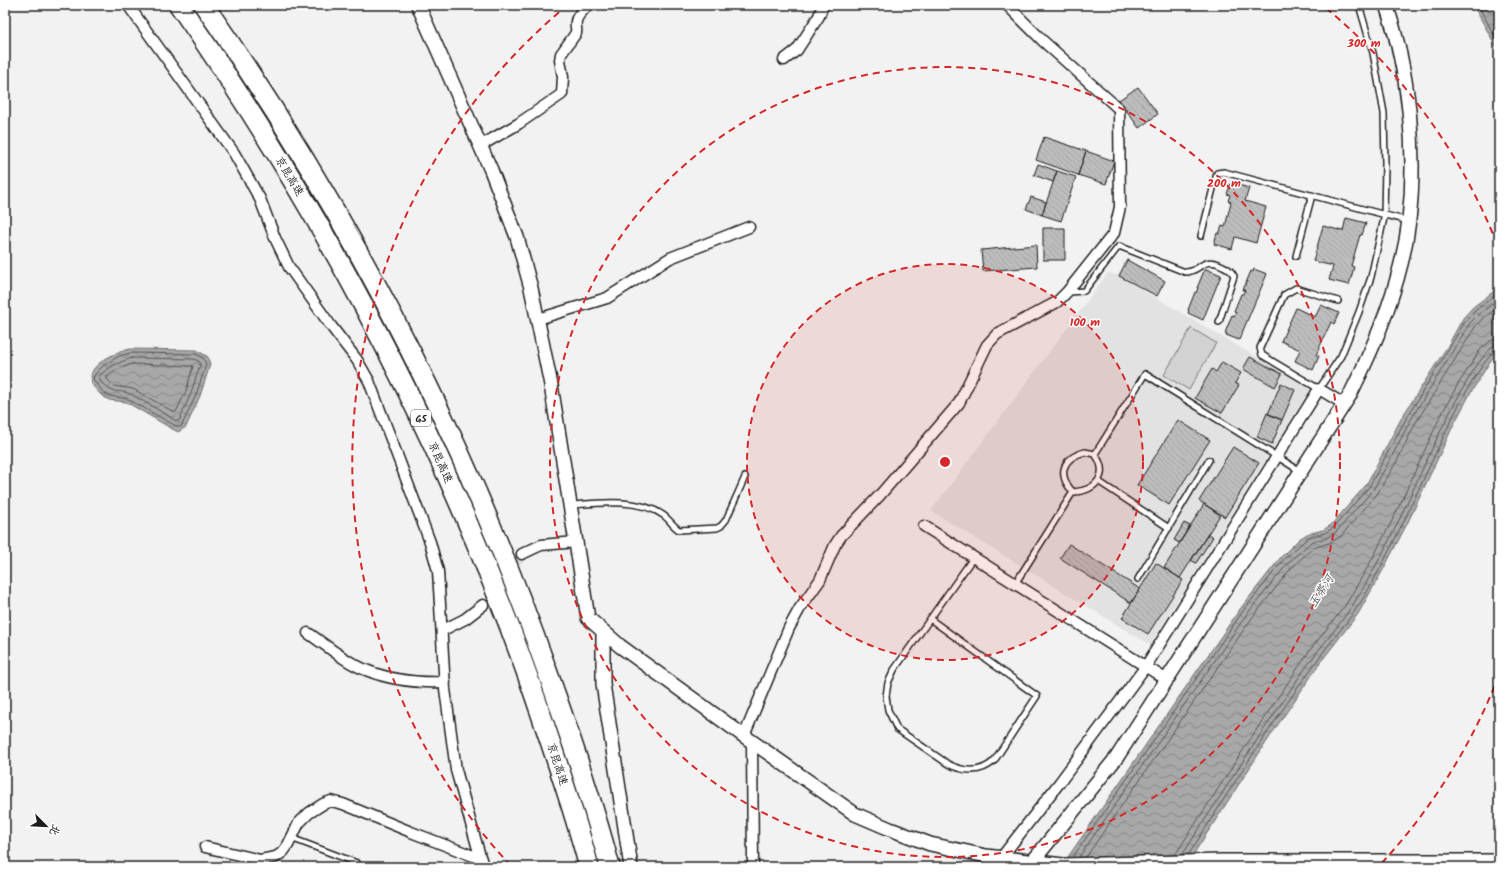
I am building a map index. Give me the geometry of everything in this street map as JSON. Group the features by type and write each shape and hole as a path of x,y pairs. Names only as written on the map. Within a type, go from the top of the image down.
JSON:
{"highway":[{"name":"京昆高速","path":"179,5 208,46 262,130 313,214 374,323 422,420 491,578 514,636 562,777 588,867"},
{"name":"京昆高速","path":"204,5 280,119 331,203 399,327 441,411 510,571 533,629 582,771 610,867"}],"street":[{"path":"128,5 234,153 260,199 275,238 290,268 363,370 384,420 433,553 438,571 443,630 445,682 456,770 482,863"},
{"path":"418,5 480,146 517,237 531,288 551,385 588,618 620,646 748,739 855,814 930,844 986,856 997,862 1063,865 1222,861 1242,864 1499,861"},
{"path":"480,146 518,124 562,94 563,77 560,60 561,54 576,33 577,29 575,24 577,18 588,5"},
{"path":"784,60 797,50 819,16 823,5"},
{"path":"753,867 748,739 789,628 800,608 820,580 835,546 841,536 880,495 959,403 991,339 1000,332 1054,304 1067,292 1114,233 1120,207 1119,110 1043,41 1007,5"},
{"path":"1031,864 1117,757 1344,404 1364,367 1384,321 1397,277 1409,221 1411,164 1407,89 1398,47 1386,5"},
{"path":"538,319 607,298 670,258 749,227"},
{"path":"997,862 1060,782 1146,666 1319,389 1344,404"},
{"path":"924,526 1167,680"},
{"path":"522,554 542,545 577,542"},
{"path":"443,630 465,619 483,605"},
{"path":"603,631 603,684 631,867"},
{"path":"308,633 348,660 366,670 392,678 425,683 445,682"},
{"path":"205,847 260,860 276,857 283,852 299,823 309,813 323,804 335,801 482,863"}],"lane":[{"path":"1338,301 1296,288 1284,295 1260,348 1262,356 1319,389 1341,356 1359,312 1374,262 1384,214 1386,164 1384,113 1373,53 1359,5"},
{"path":"1200,236 1217,174 1224,172 1409,221"},
{"path":"1296,256 1312,195"},
{"path":"1067,292 1084,291 1119,246 1185,272 1189,272 1207,262 1215,262 1229,269 1234,276 1219,322"},
{"path":"1095,454 1145,374 1301,472"},
{"path":"1084,452 1095,454 1101,462 1102,472 1098,481 1092,488 1083,492 1073,492 1066,484 1063,473 1066,463 1074,455 1084,452"},
{"path":"1138,579 1210,460"},
{"path":"571,504 619,502 653,509 664,515 679,530 717,528 726,520 745,477"},
{"path":"1098,481 1169,528"},
{"path":"1015,584 1073,492"},
{"path":"930,619 1037,696 994,761 984,769 964,770 948,764 897,728 888,710 886,696 888,683 894,670 973,558"},
{"path":"291,838 357,863"}],"shaded area":[{"path":"1108,273 1117,275 1311,389 1150,645 931,511"},
{"path":"1191,328 1216,343 1189,390 1164,375"}],"water":[{"path":"1473,5 1499,5 1499,52"},
{"name":"玉带河","path":"1499,286 1499,352 1491,360 1454,424 1408,522 1383,570 1358,614 1323,659 1275,729 1185,867 1061,867 1240,609 1281,557 1299,539 1307,534 1323,530 1331,525 1366,485 1402,417 1447,347 1463,318 1473,307"},
{"path":"130,349 197,350 208,357 210,365 200,396 186,427 178,432 126,402 109,400 102,396 91,384 90,375 97,365 113,355"}],"building":[{"path":"1138,87 1158,114 1139,128 1119,100"},
{"path":"1044,137 1086,151 1078,175 1036,160"},
{"path":"1086,151 1114,161 1106,184 1078,175"},
{"path":"1038,164 1057,171 1053,182 1034,175"},
{"path":"1057,171 1076,177 1061,221 1042,215"},
{"path":"1231,183 1249,188 1245,201 1266,207 1256,243 1235,237 1232,249 1214,244 1217,233 1219,234 1222,226 1225,227 1231,202 1228,201 1230,195 1227,194"},
{"path":"1031,197 1046,202 1042,215 1026,209"},
{"path":"1346,218 1366,223 1362,235 1360,235 1351,266 1354,267 1349,285 1329,280 1333,266 1313,261 1323,226 1343,231"},
{"path":"1043,228 1065,228 1065,260 1043,260"},
{"path":"1036,245 1037,267 983,271 981,250"},
{"path":"1127,260 1165,281 1157,296 1119,276"},
{"path":"1206,269 1221,275 1203,320 1188,313 1188,310"},
{"path":"1254,269 1267,274 1239,340 1226,335 1227,334 1225,333 1232,315 1234,316 1236,312 1234,311 1241,294 1243,294 1245,290 1243,290 1251,271 1253,272"},
{"path":"1321,305 1339,313 1334,324 1331,322 1316,355 1319,356 1313,370 1295,361 1300,350 1281,341 1296,308 1315,317"},
{"path":"1250,357 1282,374 1275,387 1243,369"},
{"path":"1222,362 1241,373 1235,383 1239,385 1222,413 1195,398 1212,369 1216,372"},
{"path":"1281,383 1295,390 1282,420 1268,414"},
{"path":"1267,413 1282,420 1272,444 1257,437"},
{"path":"1178,420 1210,440 1169,505 1137,485"},
{"path":"1233,447 1259,463 1225,517 1199,501"},
{"path":"1204,504 1220,515 1180,578 1164,568"},
{"path":"1184,523 1190,526 1179,543 1174,540"},
{"path":"1208,534 1213,537 1196,563 1191,560"},
{"path":"1069,544 1140,589 1131,603 1060,558"},
{"path":"1156,563 1183,580 1148,634 1122,618"}],"tunnel":[{"path":"508,573 522,554"}]}
